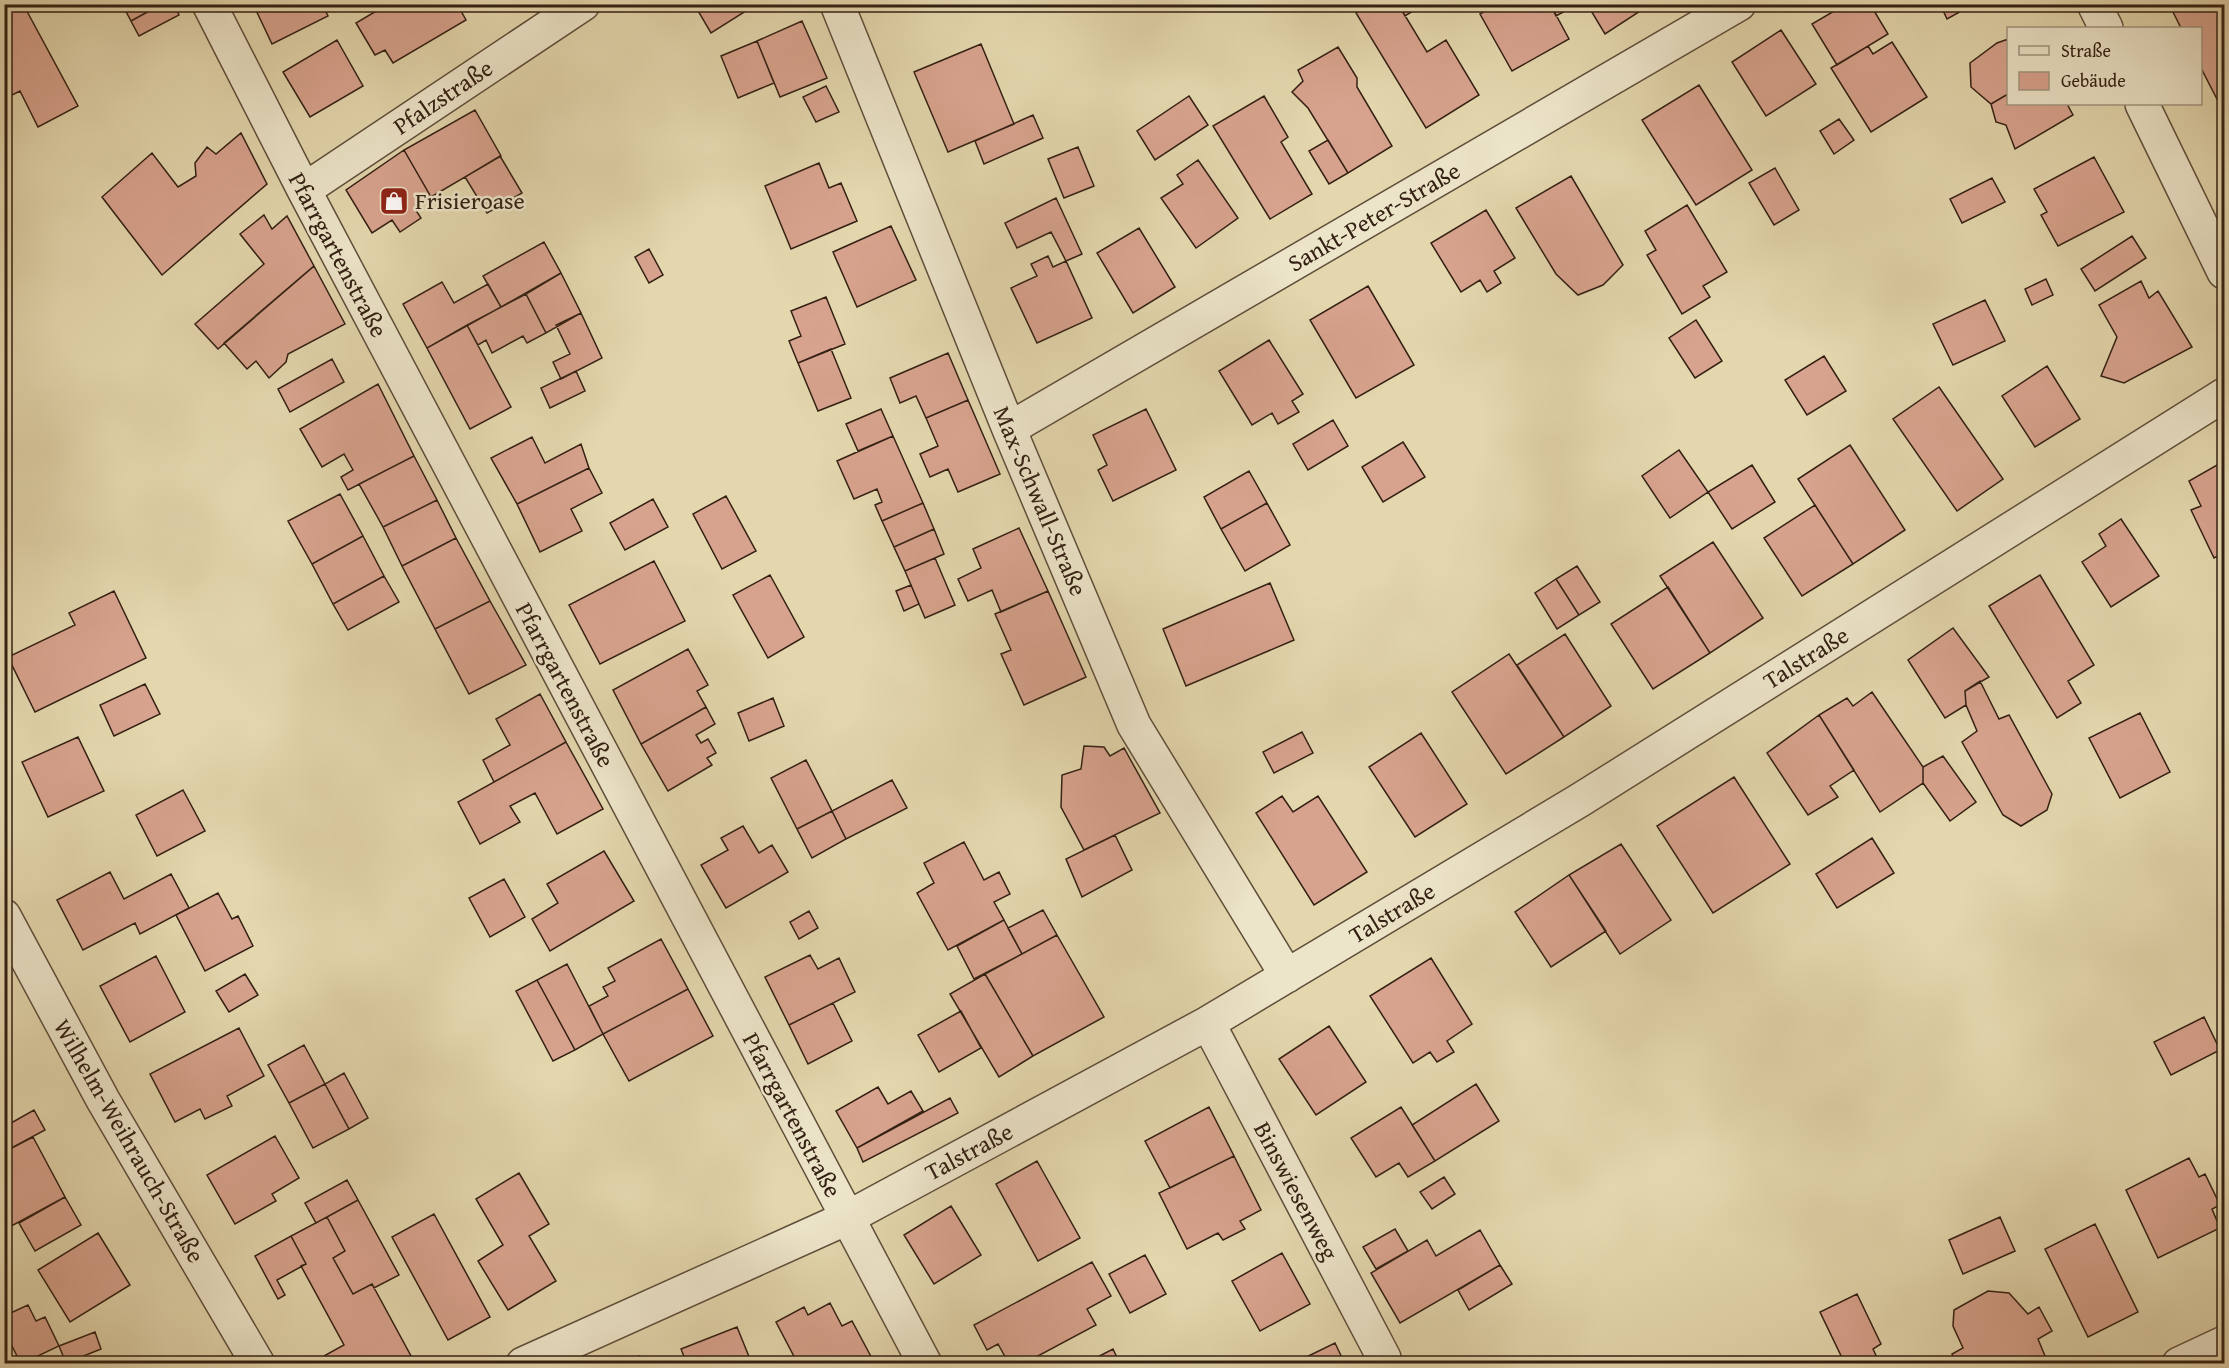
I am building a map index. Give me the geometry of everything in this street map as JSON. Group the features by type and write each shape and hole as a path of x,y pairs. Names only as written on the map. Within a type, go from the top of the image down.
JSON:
{"street":[{"name":"Pfarrgartenstraße","path":"209,4 304,190 926,1364"},
{"name":"Pfalzstraße","path":"304,190 583,4"},
{"name":"Max-Schwall-Straße","path":"837,4 1009,429 1134,725 1287,976"},
{"name":"Sankt-Peter-Straße","path":"1009,429 1738,4"},
{"path":"2094,4 2106,27"},
{"path":"2142,105 2224,272"},
{"name":"Talstraße","path":"523,1364 847,1218 1208,1023 1580,800 2224,395"},
{"name":"Wilhelm-Weihrauch-Straße","path":"4,916 103,1100 258,1364"},
{"name":"Binswiesenweg","path":"1208,1023 1384,1358"},
{"path":"2179,1364 2224,1343"}],"building":[{"path":"4,4 23,4 78,106 38,127 20,91 4,99"},
{"path":"122,4 162,4 131,21"},
{"path":"162,4 174,4 179,15 139,36 131,21"},
{"path":"253,4 322,4 328,16 272,44"},
{"path":"388,4 457,4 466,20 393,63 385,50 375,55 356,23"},
{"path":"694,4 757,4 711,33"},
{"path":"1369,4 1398,4 1427,52 1446,40 1479,95 1426,128 1356,13"},
{"path":"1398,4 1424,4 1405,16"},
{"path":"1496,4 1550,4 1569,39 1512,71 1480,14"},
{"path":"1550,4 1572,4 1573,7 1556,16"},
{"path":"1587,4 1651,4 1605,34"},
{"path":"1832,4 1870,4 1888,34 1837,65 1812,24 1836,10"},
{"path":"1940,4 1974,4 1947,19"},
{"path":"2169,4 2224,4 2224,98 2218,101 2202,70 2202,27 2180,27"},
{"path":"802,21 827,78 780,97 757,41"},
{"path":"1781,30 1816,84 1766,116 1732,62"},
{"path":"2007,39 2007,95 1991,104 1971,87 1970,63 1997,43"},
{"path":"337,40 363,86 310,117 283,72"},
{"path":"757,41 774,83 738,98 721,56"},
{"path":"1892,42 1927,97 1871,132 1831,68 1868,46 1873,54"},
{"path":"981,44 1014,124 948,152 914,72"},
{"path":"1338,47 1357,78 1357,87 1392,146 1348,173 1308,108 1292,92 1303,81 1298,70"},
{"path":"1699,85 1752,170 1696,205 1642,120"},
{"path":"826,86 839,112 816,122 803,97"},
{"path":"2007,95 2007,105 2068,105 2073,115 2015,149 2006,125 1996,122 1991,104"},
{"path":"1189,96 1208,125 1155,160 1137,131"},
{"path":"1264,96 1288,137 1281,142 1312,194 1270,219 1213,126"},
{"path":"475,110 501,156 431,197 404,150"},
{"path":"1033,115 1043,138 984,164 975,141"},
{"path":"1839,119 1854,140 1834,154 1820,131"},
{"path":"241,133 267,184 162,275 102,197 152,153 178,187 196,176 195,163 207,147 216,154"},
{"path":"1328,140 1348,173 1329,184 1309,151"},
{"path":"1078,147 1094,186 1064,198 1048,159"},
{"path":"404,150 431,197 415,209 421,218 400,232 392,220 372,233 346,190"},
{"path":"500,156 522,193 487,213 465,177"},
{"path":"2094,157 2124,212 2058,246 2041,215 2047,212 2034,189"},
{"path":"1198,160 1238,218 1196,248 1161,198 1183,184 1177,175"},
{"path":"819,163 829,188 841,183 857,221 791,249 765,186"},
{"path":"1775,168 1799,210 1774,225 1749,183"},
{"path":"1571,176 1623,265 1603,285 1578,295 1556,274 1516,208"},
{"path":"1992,178 2005,202 1962,223 1950,199"},
{"path":"1056,198 1082,254 1066,261 1051,232 1017,248 1005,223"},
{"path":"1687,205 1727,272 1703,286 1710,297 1682,314 1647,255 1656,250 1645,231"},
{"path":"1486,210 1515,258 1494,271 1501,283 1487,292 1480,280 1461,292 1431,243"},
{"path":"264,215 272,229 287,216 314,266 218,349 195,324 264,264 240,234"},
{"path":"891,226 916,280 857,307 833,252"},
{"path":"1139,228 1175,287 1133,313 1097,253"},
{"path":"2132,236 2146,258 2095,291 2081,269"},
{"path":"544,242 561,273 501,307 483,276"},
{"path":"649,249 663,275 649,283 635,257"},
{"path":"1048,256 1053,267 1066,261 1092,318 1037,343 1011,288 1037,276 1031,264"},
{"path":"314,266 345,324 288,354 286,362 269,378 256,361 247,369 224,343"},
{"path":"561,273 581,313 546,333 526,294"},
{"path":"2046,279 2053,295 2032,305 2025,289"},
{"path":"2141,281 2149,298 2158,291 2192,347 2124,383 2101,376 2117,337 2099,305"},
{"path":"442,282 454,303 488,284 501,307 427,348 403,304"},
{"path":"1368,286 1414,365 1356,398 1310,320"},
{"path":"526,294 546,333 527,343 523,336 492,353 486,340 478,345 467,325"},
{"path":"826,297 845,344 798,363 789,341 801,336 791,311"},
{"path":"1985,300 2005,341 1953,365 1933,324"},
{"path":"581,313 602,358 561,379 553,362 570,354 556,325"},
{"path":"1696,320 1722,361 1695,378 1669,338"},
{"path":"467,325 511,407 470,429 427,348"},
{"path":"1269,340 1303,394 1292,401 1299,412 1278,424 1272,413 1252,425 1219,371"},
{"path":"831,349 851,398 818,411 798,363"},
{"path":"948,353 968,400 926,418 916,396 900,403 890,378"},
{"path":"1824,356 1846,391 1807,415 1785,380"},
{"path":"332,359 344,382 290,412 278,389"},
{"path":"2047,366 2080,419 2035,447 2002,396"},
{"path":"576,371 585,391 550,408 541,388"},
{"path":"378,384 414,456 348,490 341,477 353,470 344,454 322,467 300,429"},
{"path":"1939,387 2003,479 1957,511 1893,419"},
{"path":"968,400 1000,474 958,492 948,469 930,477 920,454 938,446 926,418"},
{"path":"881,409 893,436 858,451 846,424"},
{"path":"1146,409 1176,470 1113,501 1098,470 1107,465 1093,435"},
{"path":"1333,420 1348,446 1308,470 1293,444"},
{"path":"893,436 923,503 882,521 875,505 882,502 877,489 854,499 837,461"},
{"path":"532,437 545,463 581,444 589,468 517,504 491,458"},
{"path":"1403,442 1425,477 1383,502 1362,467"},
{"path":"1850,445 1905,530 1853,564 1798,479"},
{"path":"1679,450 1708,492 1670,518 1642,476"},
{"path":"414,456 437,500 383,527 359,484"},
{"path":"2224,461 2224,556 2223,553 2214,558 2191,510 2201,506 2189,481"},
{"path":"1752,465 1775,502 1732,529 1708,492"},
{"path":"589,468 602,493 571,509 582,531 540,552 517,504"},
{"path":"1249,471 1267,503 1221,529 1204,497"},
{"path":"340,494 363,536 312,564 288,521"},
{"path":"726,496 756,551 722,569 693,514"},
{"path":"653,499 668,527 625,550 610,523"},
{"path":"437,500 456,538 402,566 383,527"},
{"path":"923,503 934,529 894,547 882,521"},
{"path":"1267,503 1290,545 1245,571 1221,529"},
{"path":"1815,505 1853,564 1802,596 1764,538"},
{"path":"2121,519 2159,576 2111,607 2082,562 2106,546 2099,534"},
{"path":"1019,528 1048,591 1001,612 992,590 968,601 958,579 981,568 973,549"},
{"path":"934,529 944,554 905,571 894,547"},
{"path":"363,536 384,576 333,604 312,564"},
{"path":"456,538 490,601 435,629 402,566"},
{"path":"1713,542 1763,618 1710,653 1660,576"},
{"path":"935,558 955,605 925,618 905,571"},
{"path":"654,561 685,621 600,664 569,605"},
{"path":"1577,566 1600,602 1579,615 1556,579"},
{"path":"770,575 804,637 768,658 733,595"},
{"path":"2040,575 2094,665 2068,681 2081,703 2057,718 1989,606"},
{"path":"384,576 399,602 348,630 333,604"},
{"path":"1556,579 1579,615 1557,629 1535,593"},
{"path":"1270,583 1294,640 1186,686 1163,629"},
{"path":"911,585 919,604 904,611 896,591"},
{"path":"1668,587 1710,653 1653,689 1611,624"},
{"path":"114,591 146,658 35,712 8,657 75,625 69,613"},
{"path":"1048,591 1086,677 1024,705 1001,654 1011,650 995,614"},
{"path":"490,601 526,665 469,694 435,629"},
{"path":"1953,628 1989,677 1965,691 1966,705 1945,718 1908,660"},
{"path":"1565,634 1611,706 1564,737 1517,665"},
{"path":"688,649 708,685 697,691 706,707 641,744 613,690"},
{"path":"1509,654 1564,737 1506,774 1452,692"},
{"path":"1980,681 1999,719 2009,715 2052,794 2047,810 2021,826 2003,815 1962,742 1977,731 1966,705 1965,691"},
{"path":"145,684 160,714 114,736 100,705"},
{"path":"1872,692 1923,767 1923,783 1880,812 1819,715 1847,698 1853,706"},
{"path":"540,694 566,742 494,782 483,760 510,745 496,719"},
{"path":"773,698 784,726 749,741 738,713"},
{"path":"706,707 715,724 696,735 701,743 708,739 716,753 707,758 712,765 668,791 641,744"},
{"path":"2140,713 2170,772 2120,798 2089,738"},
{"path":"1819,715 1854,770 1830,786 1838,797 1808,815 1767,753"},
{"path":"1302,732 1313,753 1274,773 1263,752"},
{"path":"1421,733 1467,804 1415,837 1369,767"},
{"path":"78,737 104,791 48,817 22,762"},
{"path":"566,742 603,809 557,834 535,793 510,806 520,822 480,844 458,802"},
{"path":"1084,746 1104,747 1110,756 1124,748 1160,813 1084,850 1061,807 1062,775 1081,769"},
{"path":"1943,756 1976,802 1950,821 1923,783 1923,767"},
{"path":"806,760 832,811 797,829 771,778"},
{"path":"1734,777 1790,864 1713,913 1657,826"},
{"path":"892,780 907,808 846,839 832,811"},
{"path":"183,790 205,831 157,856 136,815"},
{"path":"1282,796 1293,812 1318,796 1367,872 1314,905 1256,813"},
{"path":"832,811 846,839 812,858 797,829"},
{"path":"743,826 759,853 772,845 788,872 726,908 701,865 728,850 721,838"},
{"path":"1115,835 1132,870 1082,897 1066,859"},
{"path":"1872,838 1894,873 1837,908 1816,874"},
{"path":"964,842 984,880 999,872 1010,894 994,902 1004,920 948,950 917,893 934,883 924,863"},
{"path":"1621,844 1671,920 1620,954 1569,875"},
{"path":"604,851 634,901 550,951 532,919 558,903 547,884"},
{"path":"110,872 124,899 171,874 189,908 140,934 135,923 83,950 57,900"},
{"path":"1569,875 1606,931 1551,967 1515,912"},
{"path":"504,879 525,917 490,937 469,898"},
{"path":"218,893 232,919 238,916 253,946 205,971 176,915"},
{"path":"1043,910 1057,935 1022,954 1008,928"},
{"path":"809,911 818,928 799,939 790,922"},
{"path":"1004,920 1022,954 974,979 957,946"},
{"path":"1057,935 1104,1017 1033,1056 985,974"},
{"path":"661,939 688,989 603,1034 589,1006 608,996 603,987 615,981 608,968"},
{"path":"810,955 818,969 839,958 855,992 789,1025 765,977"},
{"path":"156,956 185,1012 130,1042 100,986"},
{"path":"1431,958 1472,1024 1447,1041 1454,1052 1437,1062 1430,1052 1413,1063 1370,996"},
{"path":"567,964 603,1034 575,1050 537,980"},
{"path":"245,974 258,995 229,1012 216,991"},
{"path":"985,974 1033,1056 999,1077 950,994"},
{"path":"537,980 575,1050 553,1061 516,991"},
{"path":"688,989 713,1036 629,1081 603,1034"},
{"path":"833,1003 852,1041 808,1064 789,1025"},
{"path":"961,1011 981,1048 939,1072 918,1035"},
{"path":"2204,1017 2220,1050 2171,1075 2154,1042"},
{"path":"1329,1026 1366,1082 1316,1115 1279,1059"},
{"path":"239,1028 264,1076 227,1096 232,1106 205,1119 200,1109 175,1122 150,1074"},
{"path":"304,1045 325,1084 289,1103 268,1065"},
{"path":"344,1073 368,1118 349,1129 325,1084"},
{"path":"325,1084 349,1129 313,1148 289,1103"},
{"path":"1476,1084 1499,1121 1435,1161 1412,1125"},
{"path":"878,1087 888,1104 911,1091 923,1111 857,1148 836,1111"},
{"path":"950,1098 958,1113 863,1162 857,1148"},
{"path":"1209,1107 1234,1156 1170,1188 1145,1141"},
{"path":"1401,1107 1435,1161 1408,1177 1399,1163 1376,1177 1351,1138"},
{"path":"34,1110 45,1130 4,1152 4,1127"},
{"path":"275,1136 299,1178 272,1194 276,1201 235,1224 207,1175"},
{"path":"33,1137 65,1197 4,1230 4,1152"},
{"path":"1234,1156 1261,1210 1240,1221 1245,1229 1223,1240 1218,1233 1187,1249 1159,1193"},
{"path":"2189,1158 2199,1177 2205,1174 2220,1205 2212,1209 2220,1228 2158,1258 2126,1190"},
{"path":"1037,1161 1080,1238 1038,1261 996,1184"},
{"path":"519,1173 549,1224 529,1236 556,1281 508,1310 478,1261 503,1245 476,1199"},
{"path":"1444,1177 1455,1194 1432,1209 1420,1192"},
{"path":"347,1180 358,1200 316,1223 305,1203"},
{"path":"65,1197 81,1225 35,1251 19,1223"},
{"path":"358,1200 399,1275 374,1288 372,1284 353,1294 333,1258 345,1251 327,1217"},
{"path":"951,1206 981,1255 934,1284 904,1235"},
{"path":"434,1214 490,1317 448,1340 392,1237"},
{"path":"327,1217 345,1251 333,1258 353,1294 372,1284 411,1356 397,1364 313,1362 344,1345 301,1266 306,1264 291,1236"},
{"path":"2000,1217 2015,1251 1963,1274 1949,1240"},
{"path":"2095,1224 2138,1312 2088,1337 2045,1249"},
{"path":"1395,1229 1408,1251 1376,1269 1363,1247"},
{"path":"1480,1230 1500,1265 1400,1323 1371,1273 1427,1240 1436,1256"},
{"path":"98,1233 130,1285 70,1322 38,1270"},
{"path":"291,1236 306,1264 277,1280 285,1295 278,1299 255,1256"},
{"path":"1282,1253 1310,1304 1260,1331 1232,1281"},
{"path":"1145,1255 1166,1294 1130,1313 1109,1274"},
{"path":"1092,1262 1111,1296 1087,1309 1096,1325 1023,1364 1009,1364 998,1344 987,1350 974,1325"},
{"path":"1500,1265 1512,1284 1469,1310 1458,1290"},
{"path":"1988,1291 2009,1293 2028,1314 2039,1307 2052,1331 2038,1339 2045,1356 2032,1364 1957,1364 1952,1354 1963,1348 1953,1326 1954,1310"},
{"path":"1857,1294 1881,1344 1873,1349 1880,1364 1845,1364 1820,1312"},
{"path":"830,1303 842,1326 852,1321 875,1364 798,1364 776,1322 804,1307 808,1315"},
{"path":"28,1305 36,1321 45,1317 59,1346 21,1364 4,1330 4,1316"},
{"path":"737,1327 752,1364 687,1364 681,1349"},
{"path":"95,1332 101,1349 66,1363 59,1346"},
{"path":"1335,1343 1345,1364 1292,1364"},
{"path":"1113,1349 1120,1364 1084,1364"},
{"path":"639,1356 643,1364 622,1364"}],"place":[{"name":"Frisieroase","path":"394,201"}]}
